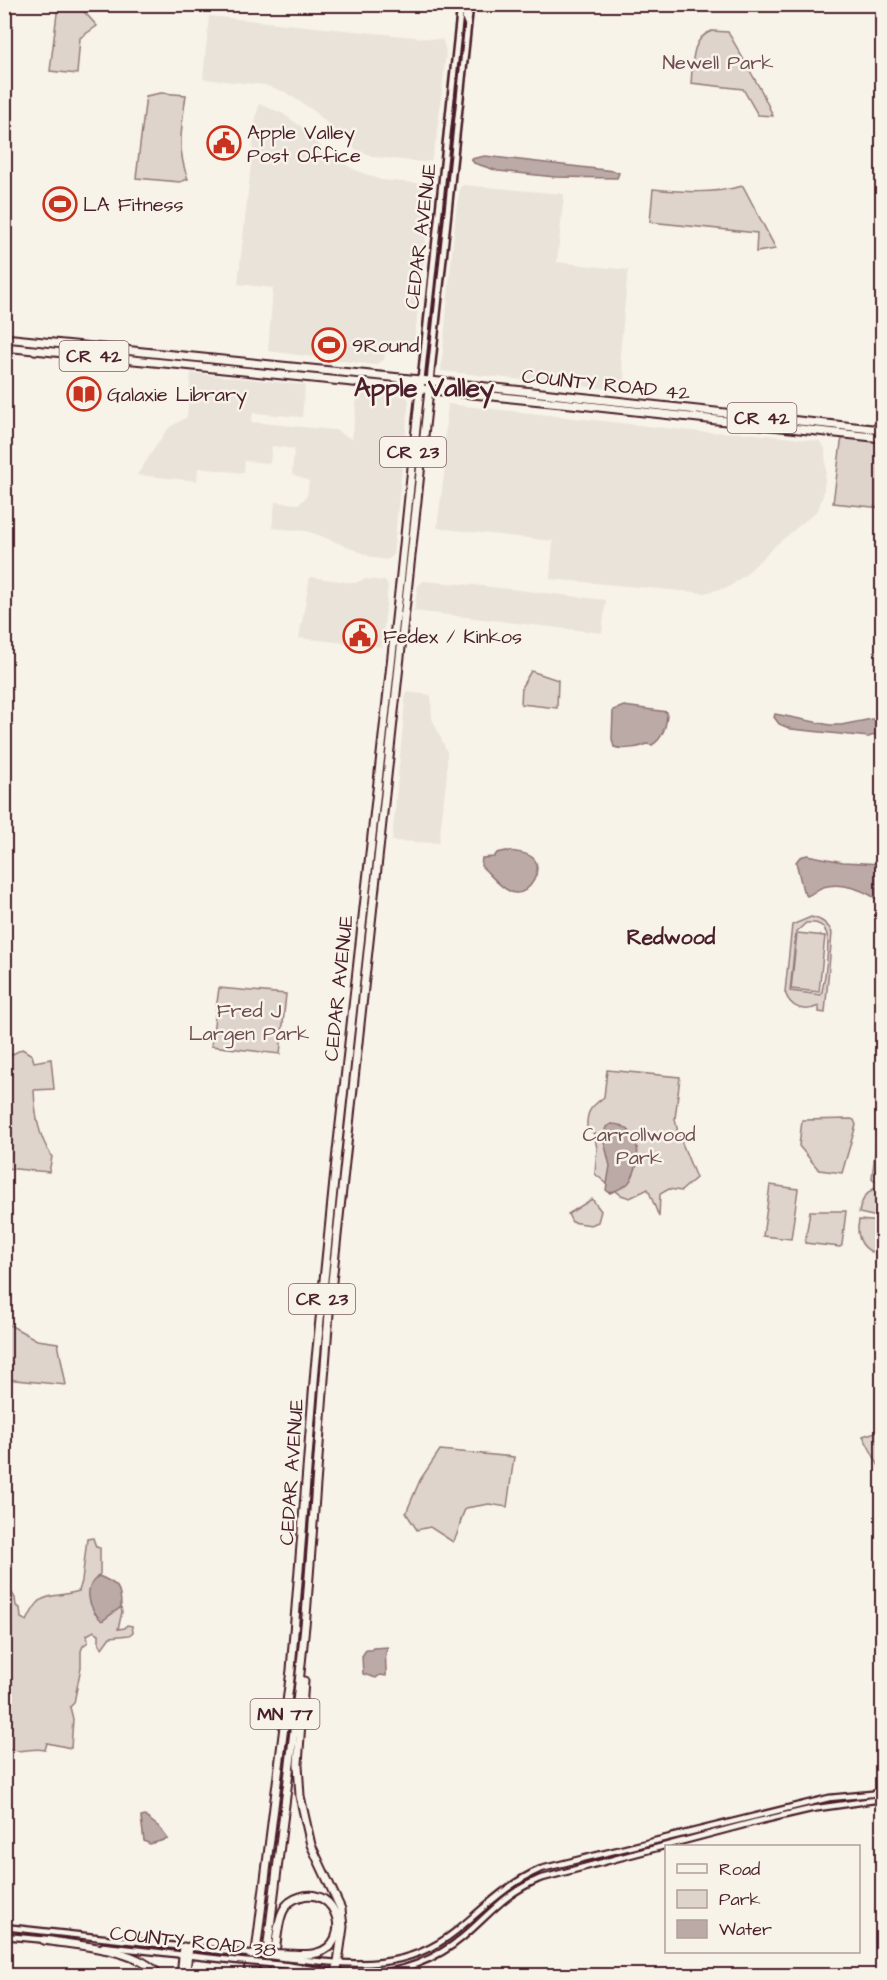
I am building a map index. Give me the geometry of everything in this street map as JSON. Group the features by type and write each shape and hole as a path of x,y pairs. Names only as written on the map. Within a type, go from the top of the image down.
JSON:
{"highway":[{"name":"COUNTY ROAD 42","path":"4,338 882,430"},
{"name":"COUNTY ROAD 42","path":"4,347 420,388 882,438"},
{"name":"CEDAR AVENUE","path":"252,1976 291,1670 336,1151 421,380"},
{"name":"CEDAR AVENUE","path":"264,1976 293,1743 306,1616 330,1300 430,381"},
{"path":"352,1016 352,1056 356,1064"},
{"path":"347,1064 351,1072 352,1103"},
{"path":"306,1616 298,1764 300,1796 311,1845 341,1909 343,1927 336,1974"},
{"path":"252,1955 263,1953 285,1956 318,1953 332,1943 338,1932 336,1913 329,1903 318,1897 305,1896 292,1900 284,1909 280,1920 273,1976"},
{"path":"246,1976 262,1904"},
{"path":"44,1940 110,1951 144,1961 160,1976"},
{"path":"181,1976 186,1951"},
{"path":"185,1976 186,1951"}],"main road":[{"name":"CEDAR AVENUE","path":"421,380 461,4"},
{"name":"CEDAR AVENUE","path":"430,381 468,24 465,18 469,4"},
{"name":"COUNTY ROAD 38","path":"285,1956 362,1964 387,1962 418,1955 455,1932 509,1886 541,1869 829,1798 882,1793"},
{"name":"COUNTY ROAD 38","path":"4,1927 336,1974 365,1974 417,1964 438,1955 461,1939 518,1888 560,1871 811,1809 882,1799"},
{"name":"COUNTY ROAD 38","path":"4,1936 252,1955"}],"shaded area":[{"path":"209,16 443,40 446,53 437,135 431,161 375,157 355,149 314,111 285,92 265,85 203,79"},
{"path":"259,104 282,113 302,127 328,154 355,170 381,180 426,184 431,190 414,345 411,348 386,346 384,360 375,365 268,351 273,288 238,284"},
{"path":"463,185 564,194 557,262 628,270 620,355 628,391 441,371 456,211 460,188"},
{"path":"191,373 305,385 302,417 253,413 251,422 335,430 352,439 358,391 404,395 409,400 393,556 387,560 374,558 306,531 272,528 275,502 299,504 307,496 309,481 292,474 294,449 272,446 270,463 245,461 244,473 198,468 197,481 137,475 170,427 187,417"},
{"path":"448,404 701,432 748,433 819,441 825,448 826,470 823,495 818,510 729,587 704,593 550,579 553,541 437,528 446,459"},
{"path":"310,577 355,583 365,579 385,581 388,585 382,647 299,638"},
{"path":"423,581 606,600 602,633 414,611 418,586"},
{"path":"406,692 431,695 432,718 447,752 439,843 392,841"}],"green space":[{"path":"58,5 78,5 97,26 80,38 77,74 50,71"},
{"name":"Newell Park","path":"712,31 728,32 773,116 758,115 743,89 691,83 696,46 705,35"},
{"path":"161,93 186,95 181,147 188,179 180,182 136,178 146,96"},
{"path":"743,186 776,249 756,252 757,233 650,222 653,189 709,191"},
{"path":"847,437 882,441 882,508 833,503 841,443 842,439"},
{"path":"531,671 558,680 557,708 521,704 522,686"},
{"path":"811,917 824,922 832,933 825,1013 819,1012 819,1006 808,1009 798,1008 790,1002 785,992 792,925","holes":["809,923 823,927 827,937 828,945 821,995 790,991 796,932"]},
{"path":"797,933 825,936 819,992 791,989"},
{"name":"Fred J Largen Park","path":"219,988 286,994 280,1054 211,1046"},
{"path":"22,1049 32,1055 34,1062 51,1059 54,1089 34,1090 38,1125 43,1141 52,1157 49,1172 5,1168 5,1058"},
{"name":"Carrollwood Park","path":"607,1070 680,1077 675,1119 678,1133 696,1178 681,1191 669,1189 660,1194 659,1217 648,1189 630,1198 621,1195 595,1174 597,1148 594,1134 587,1128 587,1117 593,1107 604,1097"},
{"path":"851,1119 856,1125 842,1173 819,1170 799,1146 802,1120"},
{"path":"879,1119 882,1119 882,1182 874,1181 872,1178"},
{"path":"770,1185 798,1189 791,1239 763,1236"},
{"path":"882,1185 882,1218 859,1213 866,1195"},
{"path":"592,1199 601,1211 598,1222 591,1225 572,1222 568,1214"},
{"path":"810,1211 846,1211 840,1247 805,1243"},
{"path":"859,1220 882,1222 882,1255 865,1248 858,1233"},
{"path":"4,1322 37,1340 58,1343 66,1385 5,1379"},
{"path":"882,1430 882,1472 863,1436"},
{"path":"440,1450 514,1457 507,1507 489,1504 466,1508 453,1542 430,1527 417,1530 406,1513 420,1480"},
{"path":"93,1538 96,1547 100,1548 100,1574 93,1583 91,1592 95,1614 106,1617 121,1607 118,1629 125,1628 127,1625 132,1626 133,1632 129,1635 110,1637 102,1648 99,1643 99,1634 94,1631 87,1635 88,1642 81,1651 81,1667 74,1703 70,1707 73,1719 71,1748 47,1743 45,1750 8,1749 5,1738 5,1634 10,1635 12,1630 10,1623 5,1621 5,1594 12,1593 16,1606 20,1608 21,1618 27,1621 42,1599 79,1591 87,1539"}],"water":[{"path":"485,156 619,173 617,178 555,177 498,171 474,163 471,159"},
{"path":"624,706 667,712 664,731 656,742 639,747 614,747 613,710"},
{"path":"775,714 830,725 877,719 878,733 869,737 791,729 779,724 774,717"},
{"path":"506,851 528,855 536,863 534,880 521,893 510,892 481,866 482,858 494,857 497,853"},
{"path":"807,855 843,862 882,864 882,903 862,891 839,885 823,887 807,896 803,891 796,862 800,857"},
{"path":"611,1124 628,1130 634,1137 638,1154 637,1164 629,1183 610,1193 606,1190 610,1166 603,1137 606,1127"},
{"path":"99,1576 117,1587 121,1600 121,1607 102,1621 94,1611 89,1599 90,1587"},
{"path":"388,1647 385,1657 386,1676 380,1675 376,1678 363,1674 362,1656 366,1650"},
{"path":"145,1816 159,1827 168,1839 150,1844 144,1841 141,1817"}],"place":[{"name":"Apple Valley Post Office","path":"224,143"},
{"name":"LA Fitness","path":"60,204"},
{"name":"9Round","path":"329,345"},
{"name":"Galaxie Library","path":"84,394"},
{"name":"Fedex / Kinkos","path":"360,636"}],"district":[{"name":"Apple Valley","path":"424,387"},
{"name":"Redwood","path":"671,937"}]}
